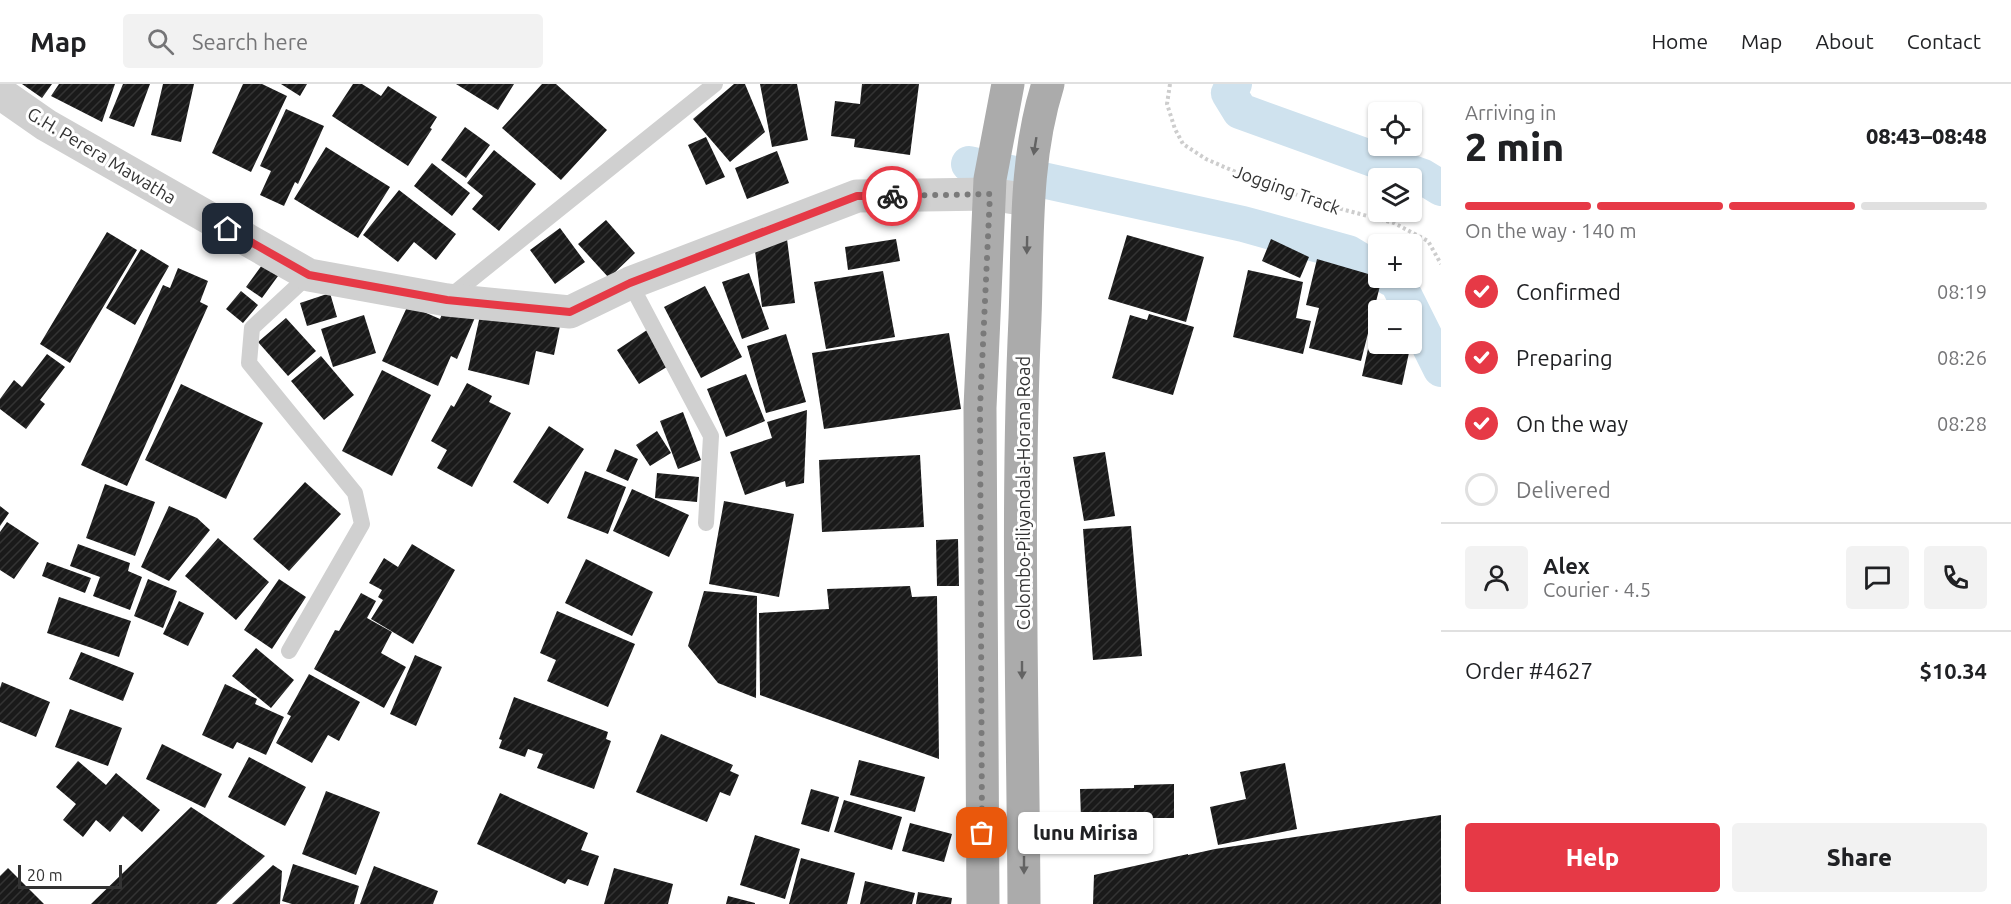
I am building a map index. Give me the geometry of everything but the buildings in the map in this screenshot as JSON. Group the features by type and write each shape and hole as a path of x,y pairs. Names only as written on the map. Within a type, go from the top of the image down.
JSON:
{"main road":[{"path":"983,904 980,408 990,186 1006,92"},
{"name":"Colombo-Piliyandala-Horana Road","path":"1024,904 1021,409 1028,193 1045,95"}],"street":[{"name":"G.H. Perera Mawatha","path":"0,93 46,125 309,275 447,300 570,312 630,283 857,196 990,186 1028,193"}],"lane":[{"path":"447,300 715,84"},
{"path":"289,651 362,524 356,493 249,363 252,328 309,275"},
{"path":"630,283 711,436 706,523"}],"path":[{"name":"Jogging Track","path":"1170,84 1167,104 1183,144 1206,159 1254,180 1330,206 1394,223 1428,241 1441,264"}],"waterway":[{"path":"1234,84 1229,93 1240,111 1423,177 1441,188"},
{"path":"969,164 1243,224 1348,253 1368,265"},
{"path":"1400,288 1441,369"}],"way so far":[{"path":"892,196 990,194 980,408 982,833"}],"place":[{"name":"lunu Mirisa","path":"982,833"}],"route":[{"path":"228,229 309,275 447,300 570,312 630,283 857,196 892,196"}]}
